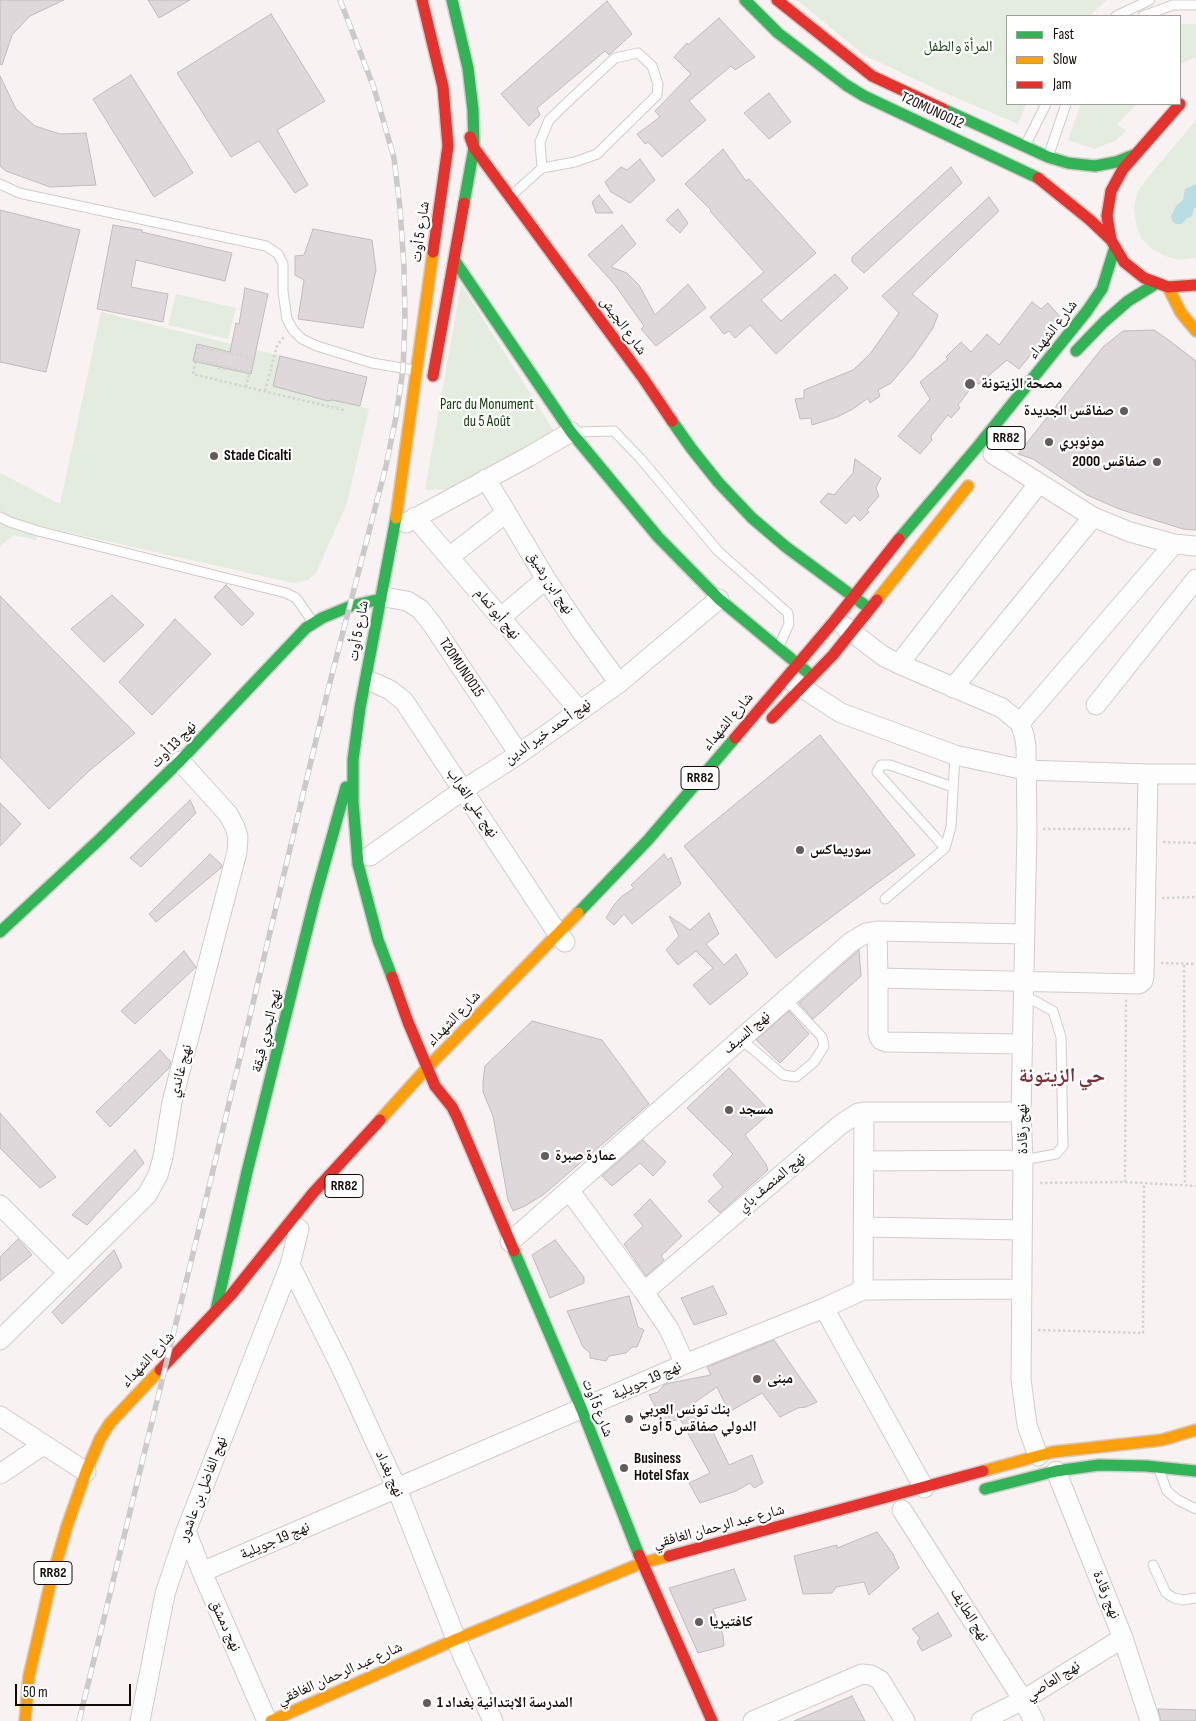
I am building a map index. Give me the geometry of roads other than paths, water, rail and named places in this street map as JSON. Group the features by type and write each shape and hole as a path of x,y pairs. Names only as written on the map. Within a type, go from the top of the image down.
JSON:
{"main road":[{"path":"422,0 430,31"},
{"path":"431,385 474,148 474,110 468,68 452,0"},
{"name":"T20MUN0012","path":"745,0 759,8 778,33 858,92 1038,178 1090,220 1114,244"},
{"name":"T20MUN0012","path":"777,0 872,76 1024,146 1068,163 1095,166 1116,162 1136,154"},
{"name":"شارع الجيش","path":"430,31 474,148 643,378 691,448 718,482 752,518 786,547 870,610"},
{"name":"شارع 5 أوت","path":"371,710 448,146 443,87 430,31"},
{"path":"1181,103 1190,92"},
{"path":"1179,105 1123,169 1111,191 1107,216 1114,244 1124,262 1144,278 1163,285 1196,286"},
{"name":"شارع الشهداء","path":"86,1472 100,1439 110,1423 245,1278 313,1193 431,1064 565,942 648,840 835,620 886,554 979,445 1087,311 1102,289 1114,244"},
{"path":"454,261 571,432 612,484 658,537 719,599 778,648 791,670"},
{"path":"1163,285 1181,313 1196,331"},
{"name":"شارع الشهداء","path":"1066,362 1104,322 1128,301 1163,285"},
{"name":"شارع الشهداء","path":"762,730 852,632 975,477"},
{"name":"شارع 5 أوت","path":"413,478 410,520 385,599 360,708 354,760 353,802 357,855 367,902 392,980 431,1064"},
{"name":"نهج 13 أوت","path":"0,932 180,761 306,628 322,618 351,606 385,599"},
{"path":"364,773 369,728"},
{"name":"نهج البحري قيقة","path":"216,1310 247,1172 315,898 354,760"},
{"name":"شارع 5 أوت","path":"428,1041 436,1085 452,1107 582,1410 642,1563 712,1721"},
{"name":"شارع الشهداء","path":"245,1278 302,1226"},
{"name":"شارع عبد الرحمان الغافقي","path":"271,1721 461,1650 642,1563 1053,1452 1162,1440 1196,1430"},
{"path":"969,1493 1056,1471 1099,1465 1158,1467 1196,1471"},
{"name":"RR82","path":"25,1721 29,1676 50,1585 66,1526 86,1472"},
{"name":"RR82","path":"13,1706 29,1676"}],"street":[{"path":"410,520 571,432"},
{"path":"993,454 1093,516 1130,532 1174,544 1196,546"},
{"name":"نهج ابن رشيق","path":"486,479 546,579 581,631 619,682"},
{"path":"899,664 1039,483"},
{"path":"449,557 506,513"},
{"path":"953,688 1093,516"},
{"name":"نهج أبو تمام","path":"410,520 449,557 578,710"},
{"path":"835,620 883,656 1002,708 1020,723 1174,544"},
{"path":"500,618 546,579"},
{"path":"1096,705 1196,579"},
{"name":"T20MUN0015","path":"385,599 407,601 420,610 432,624 519,754"},
{"name":"نهج أحمد خير الدين","path":"371,856 463,790 519,754 619,682 719,599"},
{"path":"791,670 841,713 955,755 1025,770 1196,774"},
{"name":"نهج علي الغراب","path":"375,683 390,690 404,701 565,942"},
{"name":"نهج رقادة","path":"1020,723 1026,746 1027,829 1022,1112 1021,1379 1027,1426 1038,1456"},
{"name":"نهج غاندي","path":"0,1340 147,1195 158,1175 163,1157 172,1102 237,852 238,838 228,814 180,761"},
{"path":"878,978 1024,988 1126,985 1139,984 1143,981 1145,962 1148,774"},
{"path":"876,931 878,1034 882,1040 886,1042 1023,1044"},
{"name":"نهج السيف","path":"510,1242 851,942 866,933 876,931 1025,934"},
{"path":"863,1290 864,1112 1022,1112"},
{"name":"نهج المنصف باي","path":"644,1292 840,1125 858,1113 864,1112"},
{"path":"864,1160 1023,1160"},
{"path":"569,1190 644,1292 668,1329 685,1364"},
{"path":"4,1216 68,1273"},
{"path":"290,1265 302,1226"},
{"path":"863,1227 1022,1230"},
{"name":"نهج بغداد","path":"290,1265 341,1367 397,1489 461,1650 493,1721"},
{"name":"نهج الفاضل بن عاشور","path":"140,1721 166,1594 186,1531 290,1265"},
{"name":"نهج 19 جويلية","path":"202,1572 582,1410 685,1364 824,1308 863,1290 1022,1289"},
{"path":"824,1308 924,1488"},
{"path":"0,1416 86,1472"},
{"path":"0,1474 43,1445"},
{"name":"نهج رقادة","path":"1056,1471 1123,1638 1150,1721"},
{"name":"نهج الطايف","path":"902,1510 1023,1700 1034,1721"},
{"name":"نهج دمشق","path":"186,1531 267,1721"},
{"name":"نهج العاصي","path":"981,1721 1023,1700 1123,1638"},
{"path":"753,1721 862,1674 871,1675 880,1680 904,1721"}],"lane":[{"path":"1118,15 1150,0"},
{"path":"1147,15 1173,6 1196,5"},
{"path":"510,197 542,168 574,162 597,154 657,95 658,84 652,66 638,53 615,58 549,120 540,142 542,168"},
{"path":"1024,146 1045,105"},
{"path":"1048,156 1066,105"},
{"path":"0,184 19,193 266,246 278,254 283,264 286,319 302,339 372,363 417,371"},
{"path":"571,432 614,431 640,458 718,551 788,613 789,624 778,648"},
{"path":"0,516 10,522 38,531 286,593 296,598 314,623"},
{"path":"885,899 945,848 951,827 955,755"},
{"path":"945,848 877,772 881,765 890,765 953,787"},
{"path":"1023,1160 1056,1154 1063,1146 1060,1037 1053,1011 1024,988"},
{"path":"741,1039 782,1075 796,1077 814,1062 824,1046 822,1037 786,999"},
{"path":"1158,1467 1167,1491 1196,1510"},
{"path":"1153,1565 1166,1592 1174,1598 1183,1600 1196,1598"}],"water":[{"path":"1196,184 1196,208 1194,208 1192,216 1182,224 1176,224 1172,221 1171,217 1176,206 1183,200 1185,189"}],"railway":[{"path":"79,1721 329,686 386,466 396,417 403,369 405,319 400,208 394,158 374,88 340,0"}],"place":[{"name":"مصحة الزيتونة","path":"970,384"},
{"name":"صفاقس الجديدة","path":"1124,411"},
{"name":"مونوبري","path":"1049,442"},
{"name":"Stade Cicalti","path":"214,456"},
{"name":"صفاقس 2000","path":"1157,462"},
{"name":"سوريماكس","path":"800,850"},
{"name":"مسجد","path":"729,1110"},
{"name":"عمارة صبرة","path":"545,1156"},
{"name":"مبنى","path":"757,1379"},
{"name":"بنك تونس العربي الدولي صفاقس 5 أوت","path":"629,1419"},
{"name":"Business Hotel Sfax","path":"624,1468"},
{"name":"كافتيريا","path":"699,1622"},
{"name":"المدرسة الابتدائية بغداد 1","path":"427,1703"}],"district":[{"name":"حي الزيتونة","path":"1062,1077"}],"park label":[{"name":"المرأة والطفل","path":"958,47"},
{"name":"Parc du Monument du 5 Août","path":"487,414"}]}
